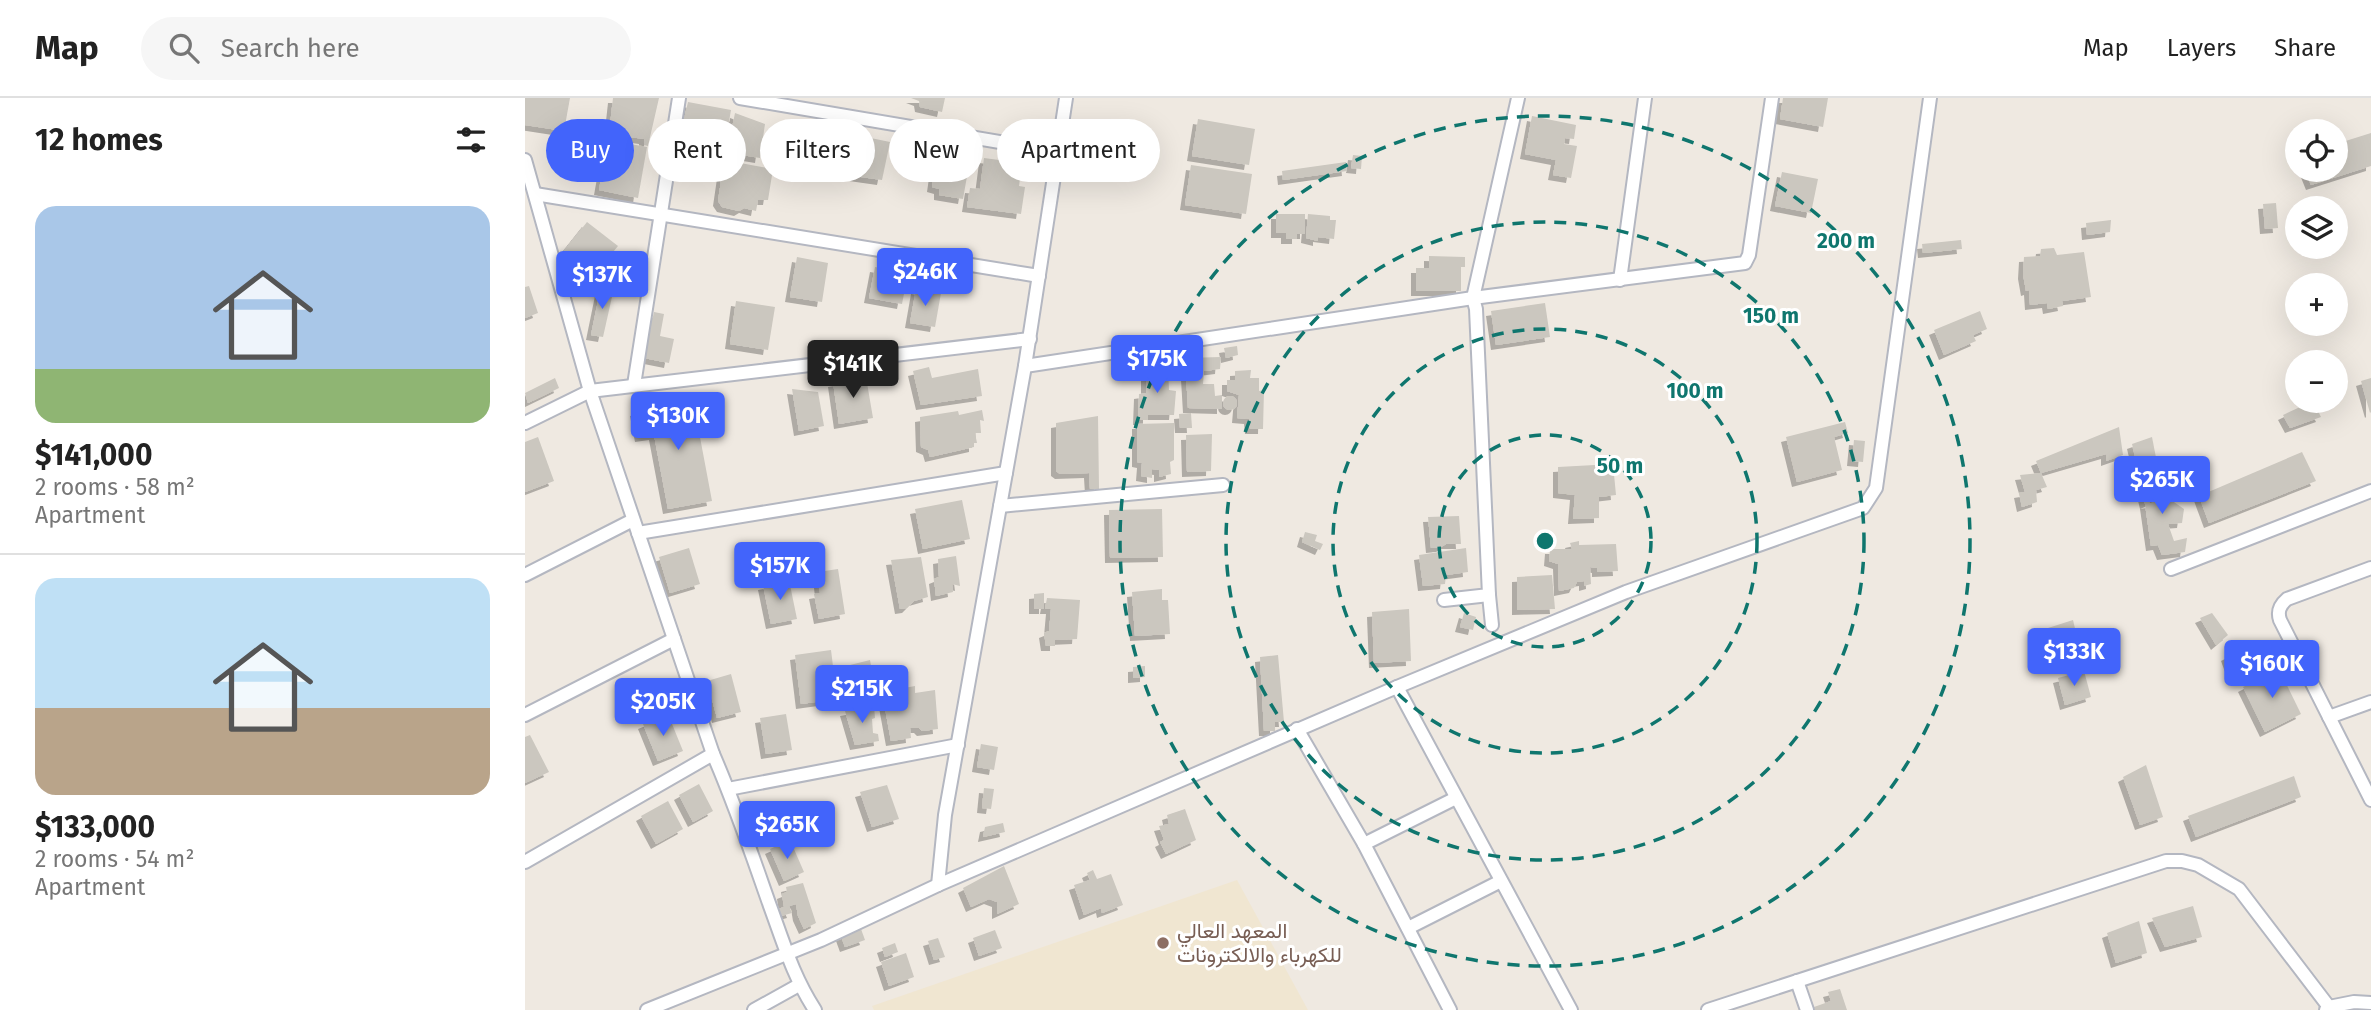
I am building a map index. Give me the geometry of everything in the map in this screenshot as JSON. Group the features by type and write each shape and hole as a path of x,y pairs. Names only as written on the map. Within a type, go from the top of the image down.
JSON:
{"street":[{"path":"634,385 679,98"},
{"path":"740,98 997,142"},
{"path":"1063,119 1066,98"},
{"path":"1492,625 1476,309 1473,298 1518,98"},
{"path":"1620,280 1645,98"},
{"path":"1025,366 1473,298 1745,263 1749,255 1772,98"},
{"path":"647,1010 821,940 938,885 1297,729 1626,592 1863,508 1876,488 1930,98"},
{"path":"525,160 590,391 633,520 713,754 786,953 799,985 815,1010"},
{"path":"938,885 946,815 1030,339 1053,182"},
{"path":"534,194 1039,276"},
{"path":"525,423 590,391 1030,339"},
{"path":"638,533 1006,473"},
{"path":"1000,506 1223,485"},
{"path":"2171,569 2371,492"},
{"path":"525,575 633,520"},
{"path":"2371,568 2287,599 2279,608 2280,620 2371,800"},
{"path":"1444,600 1489,595"},
{"path":"525,715 674,639"},
{"path":"1397,687 1570,1010"},
{"path":"2329,717 2371,702"},
{"path":"1297,729 1364,844 1450,1010"},
{"path":"728,789 958,745"},
{"path":"525,862 713,754"},
{"path":"1364,844 1456,798"},
{"path":"1708,1010 2167,861 2198,865 2239,889 2327,1008 2354,1002 2371,1003"},
{"path":"1408,928 1501,880"},
{"path":"1797,981 1807,1010"},
{"path":"754,1010 799,985"}],"shaded area":[{"name":"المعهد العالي للكهرباء والالكترونات","path":"1237,880 1308,1010 874,1010 872,1006"}],"building":[{"path":"525,98 570,98 566,119 546,119 546,128 525,125"},
{"path":"613,98 659,98 654,119 648,119 648,146 644,145 644,139 634,138 634,119 611,119"},
{"path":"911,98 945,98 942,112 920,107 919,101"},
{"path":"1783,98 1828,98 1823,127 1780,119"},
{"path":"688,102 731,110 729,119 684,119"},
{"path":"735,113 760,122 760,158 746,156 746,119 734,119"},
{"path":"1532,116 1576,125 1574,139 1565,138 1564,144 1577,146 1571,178 1553,175 1556,160 1525,154"},
{"path":"1198,119 1255,129 1249,165 1192,156"},
{"path":"2371,133 2371,166 2348,173 2348,140"},
{"path":"875,139 889,142 882,180 875,179"},
{"path":"634,145 647,147 638,198 599,190 600,182 634,182"},
{"path":"1353,155 1362,156 1361,169 1351,168"},
{"path":"984,158 997,160 997,182 1020,182 1019,186 1025,187 1021,214 967,207 970,188 980,189 983,182"},
{"path":"1346,162 1347,171 1283,180 1282,171"},
{"path":"746,164 760,167 760,182 771,182 768,200 758,200 756,211 722,207 718,201 721,182 746,182"},
{"path":"1191,165 1252,174 1246,214 1185,205"},
{"path":"1782,172 1818,179 1811,213 1775,206"},
{"path":"933,182 966,182 963,199 939,195 939,189 932,187"},
{"path":"2276,203 2278,228 2265,229 2263,204"},
{"path":"1276,214 1305,214 1305,234 1297,234 1297,239 1286,239 1286,233 1276,233"},
{"path":"1308,214 1330,216 1330,220 1336,220 1334,239 1318,237 1318,241 1306,238"},
{"path":"2111,220 2110,232 2087,235 2086,223"},
{"path":"587,222 618,246 590,280 560,256"},
{"path":"1961,240 1962,249 1923,253 1922,244"},
{"path":"2054,248 2057,255 2084,252 2091,297 2062,301 2063,306 2048,309 2047,303 2030,305 2029,290 2026,291 2023,274 2024,257 2040,256 2041,249"},
{"path":"1429,256 1465,257 1465,267 1461,267 1461,291 1416,291 1416,268 1429,268"},
{"path":"797,257 828,263 822,302 790,297"},
{"path":"875,267 908,273 902,304 869,298"},
{"path":"529,286 538,313 525,318 525,287"},
{"path":"601,286 614,288 603,337 591,335"},
{"path":"916,289 941,293 935,327 910,323"},
{"path":"736,301 775,307 768,350 730,344"},
{"path":"1545,303 1550,337 1496,345 1491,311"},
{"path":"1980,311 1987,329 1973,335 1976,341 1944,355 1934,330"},
{"path":"654,312 664,314 660,336 674,339 669,363 644,358"},
{"path":"1237,346 1238,355 1226,358 1224,348"},
{"path":"1221,357 1220,369 1204,371 1203,384 1214,384 1215,396 1222,395 1222,409 1188,408 1185,358"},
{"path":"929,367 932,378 978,369 982,396 921,405 913,371"},
{"path":"1168,368 1169,390 1176,391 1174,415 1148,415 1148,420 1138,420 1139,394 1146,393 1146,370"},
{"path":"1251,370 1250,378 1259,378 1259,391 1264,390 1263,429 1250,429 1249,419 1237,418 1239,395 1227,391 1227,380 1235,380 1235,371"},
{"path":"866,377 873,418 839,424 833,382"},
{"path":"555,378 559,388 528,403 525,393"},
{"path":"2371,378 2371,412 2370,413 2361,381"},
{"path":"792,389 818,392 824,426 799,431"},
{"path":"1227,396 1233,396 1237,403 1233,410 1227,410 1223,406 1223,400"},
{"path":"693,400 712,501 668,509 654,435 640,437 635,411"},
{"path":"982,410 984,421 980,420 981,433 975,433 977,443 974,443 974,447 930,457 928,450 921,447 920,417 958,411 959,415"},
{"path":"1191,413 1192,428 1180,428 1179,414"},
{"path":"2319,413 2321,417 2290,428 2283,415"},
{"path":"1098,416 1099,489 1090,489 1089,473 1060,474 1056,471 1056,423"},
{"path":"1845,422 1848,433 1834,437 1842,470 1797,482 1786,437"},
{"path":"1174,423 1174,460 1170,462 1171,474 1159,477 1159,470 1152,469 1152,478 1141,476 1142,463 1137,462 1137,424"},
{"path":"2119,427 2123,455 2106,461 2106,454 2041,473 2036,461"},
{"path":"1212,434 1211,471 1187,472 1186,435"},
{"path":"538,437 554,481 525,492 525,442"},
{"path":"2152,437 2159,473 2139,473 2132,444"},
{"path":"1854,440 1865,441 1863,462 1852,461"},
{"path":"2302,452 2316,481 2209,523 2199,496"},
{"path":"1613,464 1616,495 1599,497 1599,518 1573,519 1575,495 1558,493 1558,467"},
{"path":"2041,473 2047,487 2036,490 2037,502 2022,507 2019,493 2025,492 2020,475"},
{"path":"2159,473 2165,496 2145,504 2139,479"},
{"path":"962,500 970,539 923,549 915,509"},
{"path":"2171,500 2184,509 2182,523 2168,524 2174,541 2187,538 2185,552 2162,555 2158,545 2151,546 2145,504"},
{"path":"1162,509 1163,557 1110,558 1109,510"},
{"path":"1459,516 1461,544 1431,548 1428,517"},
{"path":"1305,532 1317,535 1315,541 1323,544 1320,550 1302,542"},
{"path":"1579,541 1579,545 1616,544 1618,571 1597,572 1597,568 1590,567 1591,584 1584,586 1584,581 1577,582 1574,588 1559,591 1558,564 1549,561 1550,549 1572,549 1570,543"},
{"path":"689,548 700,584 670,593 659,557"},
{"path":"1466,548 1468,572 1446,575 1445,584 1423,586 1419,555"},
{"path":"956,556 960,586 952,584 953,592 936,596 934,579 939,577 938,559"},
{"path":"921,557 928,597 900,609 891,560"},
{"path":"838,569 845,614 819,619 814,594 820,593 818,572"},
{"path":"1552,575 1555,609 1517,610 1517,577"},
{"path":"789,580 797,619 771,624 763,585"},
{"path":"1162,589 1162,600 1168,600 1170,634 1135,636 1132,592"},
{"path":"1044,593 1044,609 1034,609 1034,594"},
{"path":"1047,598 1080,600 1077,639 1055,640 1055,646 1046,646 1044,633 1049,631 1051,609 1045,609"},
{"path":"1409,609 1411,661 1374,663 1372,612"},
{"path":"1464,613 1476,617 1473,630 1460,627"},
{"path":"2212,613 2228,635 2216,645 2200,618"},
{"path":"2073,620 2082,658 2056,665 2048,628"},
{"path":"831,650 837,699 801,704 795,655"},
{"path":"2234,652 2244,672 2234,678 2226,656"},
{"path":"1278,655 1284,722 1275,722 1275,731 1264,731 1260,657"},
{"path":"870,660 877,700 845,705 842,667"},
{"path":"1145,666 1145,677 1133,678 1133,667"},
{"path":"2279,669 2301,714 2265,732 2243,687"},
{"path":"2084,671 2091,697 2065,705 2058,678"},
{"path":"731,674 741,712 717,718 707,681"},
{"path":"915,686 915,693 935,690 938,729 922,731 919,728 910,728 911,738 891,741 882,692"},
{"path":"874,706 873,733 878,734 879,741 855,745 845,711"},
{"path":"668,714 683,751 658,761 643,724"},
{"path":"786,714 792,750 766,754 760,718"},
{"path":"530,735 549,772 525,783 525,737"},
{"path":"981,744 998,747 994,770 977,767"},
{"path":"2146,765 2163,817 2140,825 2123,777"},
{"path":"2294,776 2301,797 2196,837 2188,816"},
{"path":"699,784 713,811 693,822 679,795"},
{"path":"887,785 899,819 872,827 860,792"},
{"path":"984,788 994,789 991,809 982,808"},
{"path":"668,801 683,829 656,844 641,816"},
{"path":"1185,809 1196,840 1166,854 1160,842 1164,840 1159,826 1169,824 1167,815"},
{"path":"1003,823 1005,832 983,837 985,827"},
{"path":"790,840 804,872 784,881 770,849"},
{"path":"1004,866 1019,904 997,914 997,902 989,899 971,907 963,888"},
{"path":"1093,870 1097,879 1111,874 1123,905 1102,913 1101,908 1084,915 1074,885 1090,880 1087,873"},
{"path":"803,883 816,923 804,929 796,904 789,906 792,913 781,916 778,909 784,907 782,894 787,892 786,887"},
{"path":"2193,906 2202,937 2165,947 2152,918"},
{"path":"2139,921 2147,953 2116,963 2107,933"},
{"path":"861,929 865,940 845,947 841,936"},
{"path":"995,930 1002,948 979,956 973,938"},
{"path":"938,938 945,957 934,960 928,941"},
{"path":"895,943 898,952 885,957 882,948"},
{"path":"906,953 914,977 889,986 881,962"},
{"path":"1840,989 1847,1010 1815,1010 1814,1007 1831,1001 1828,992"}],"place":[{"name":"المعهد العالي للكهرباء والالكترونات","path":"1163,943"}]}
